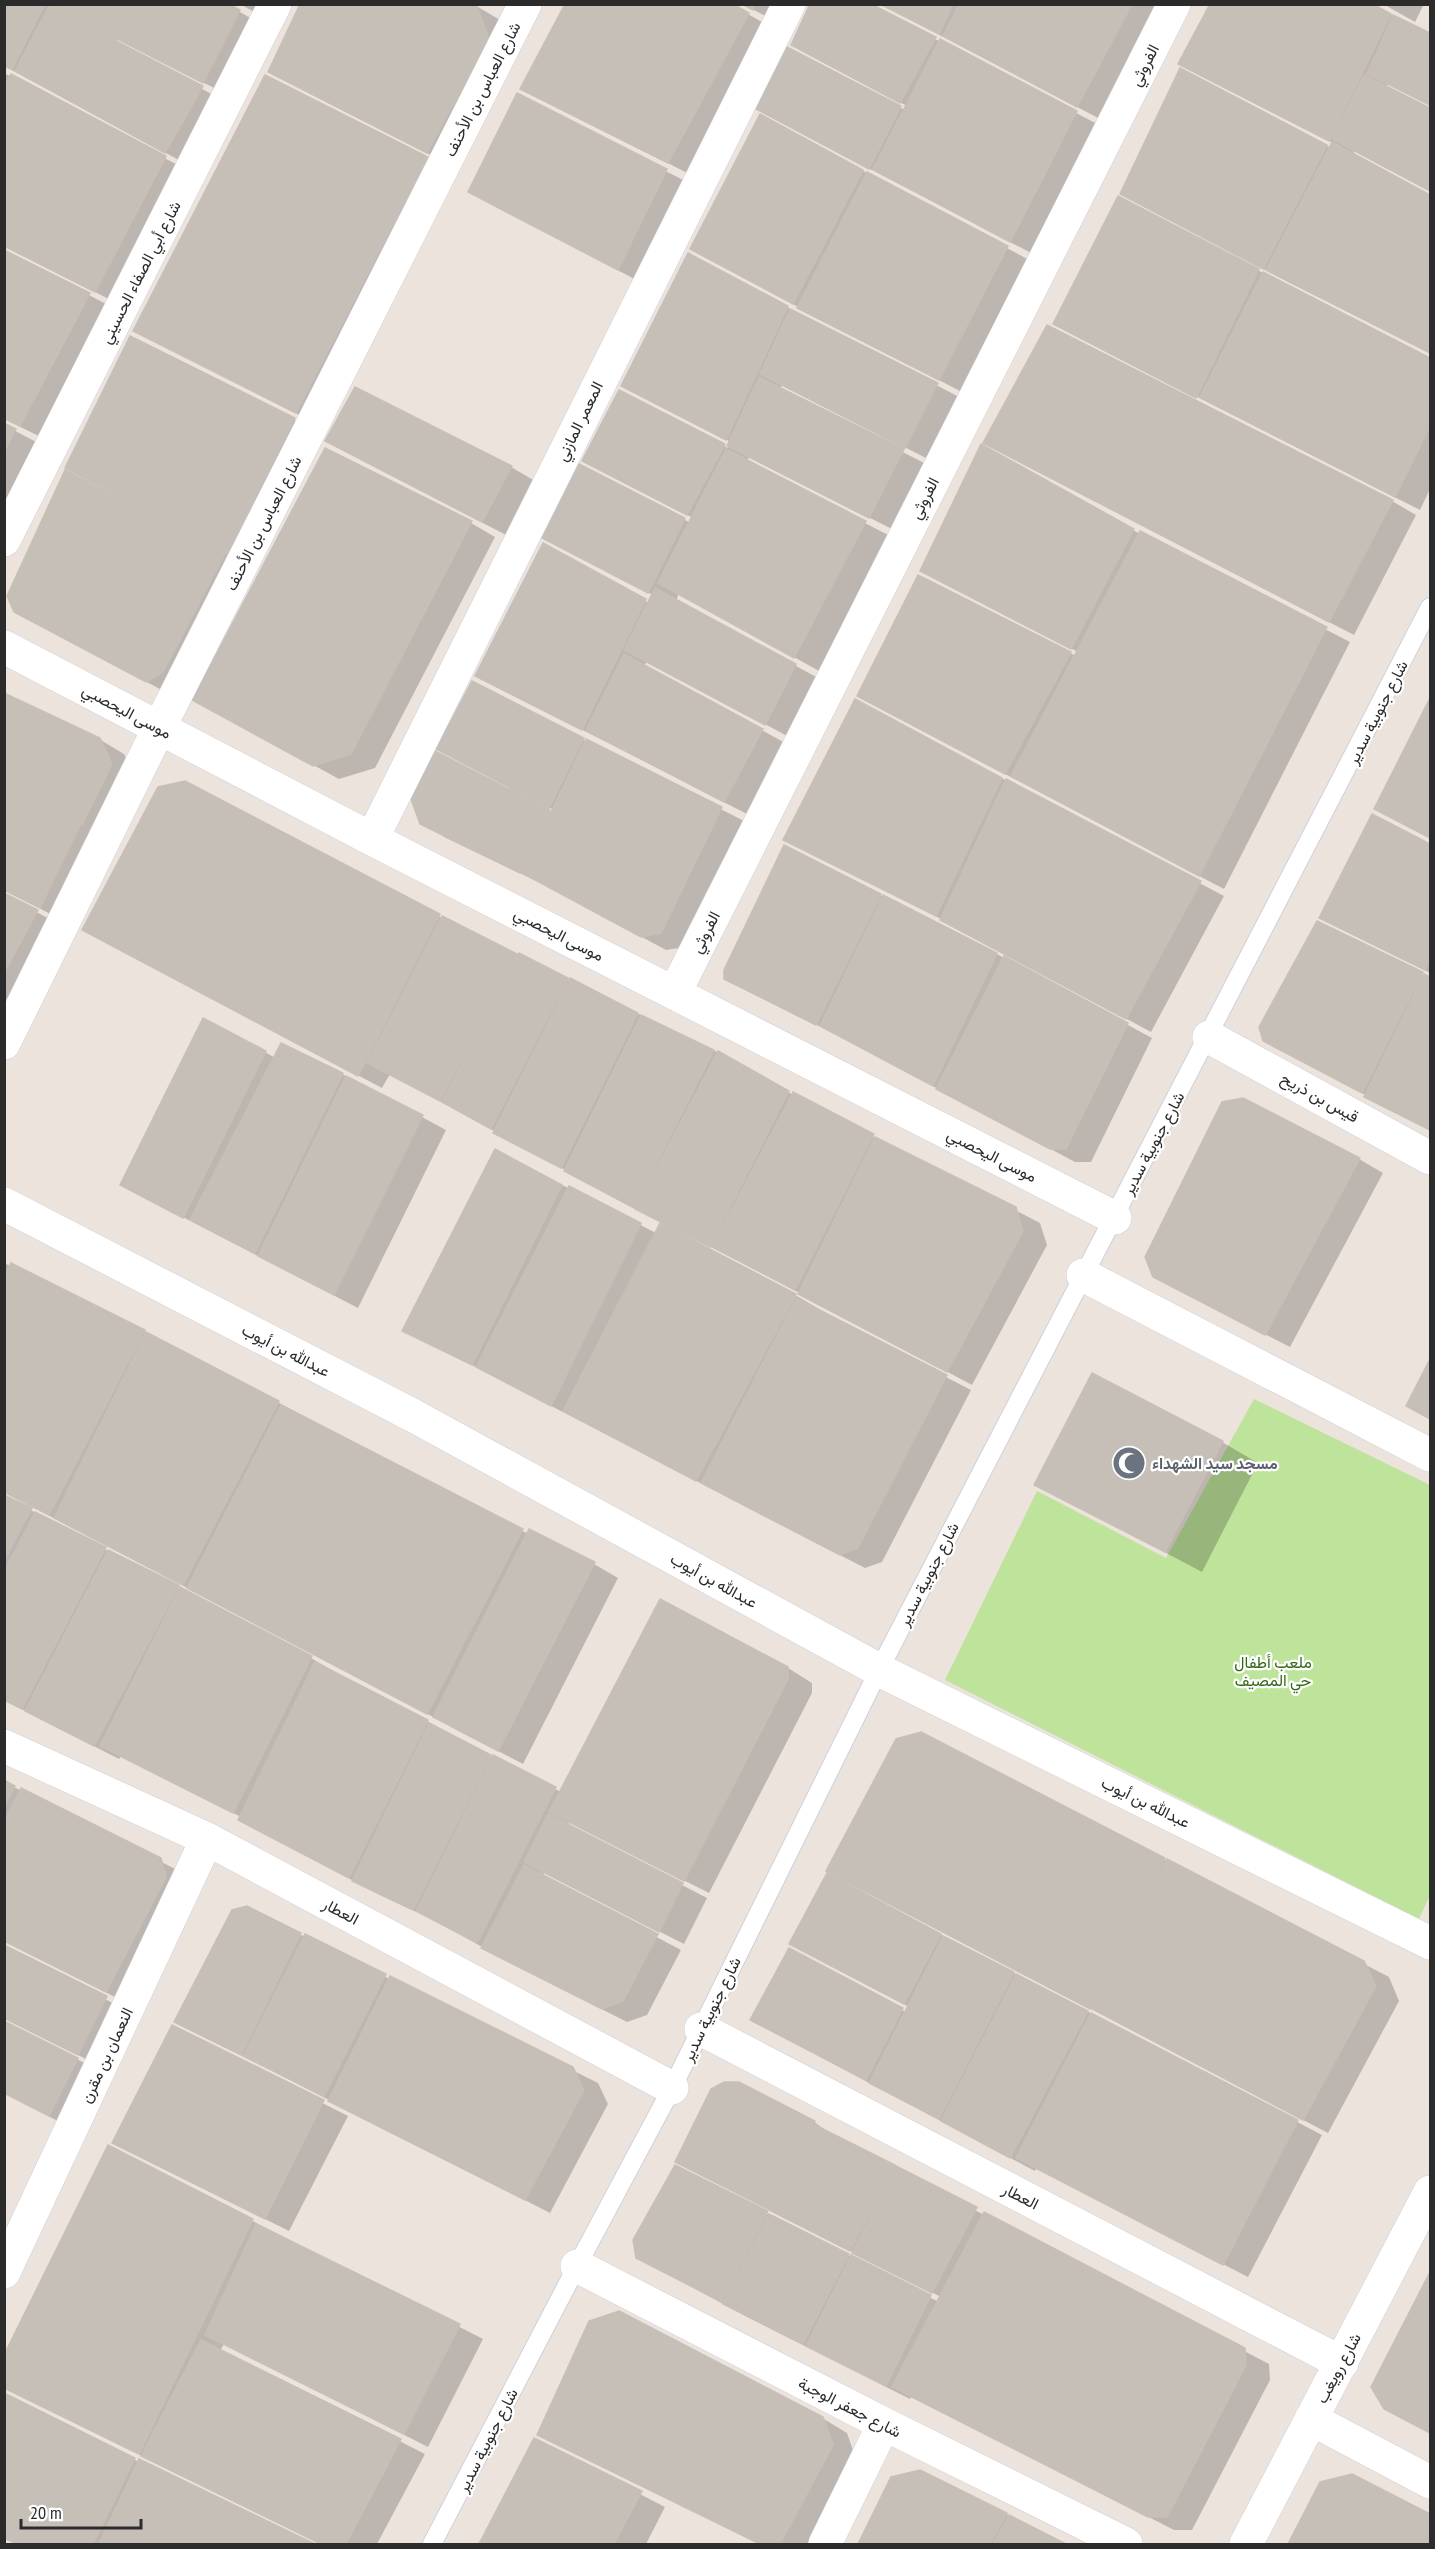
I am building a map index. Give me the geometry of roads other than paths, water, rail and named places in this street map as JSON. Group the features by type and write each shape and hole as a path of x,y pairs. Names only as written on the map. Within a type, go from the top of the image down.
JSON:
{"street":[{"name":"شارع أبي الصفاء الحسيني","path":"4,540 275,4"},
{"name":"شارع العباس بن الأحنف","path":"4,1043 159,728 525,4"},
{"name":"المعمر المازني","path":"372,839 789,4"},
{"name":"الفروثي","path":"675,992 1174,4"},
{"name":"موسى اليحصبي","path":"4,647 372,839 1114,1218"},
{"name":"قيس بن ذريح","path":"1209,1037 1431,1158"},
{"name":"عبدالله بن أيوب","path":"4,1204 414,1416 879,1670 1431,1943"},
{"path":"1083,1275 1431,1455"},
{"name":"العطار","path":"4,1746 207,1839 672,2088"},
{"name":"النعمان بن مقرن","path":"4,2272 207,1839"},
{"name":"العطار","path":"701,2029 1342,2362"},
{"name":"شارع رويغب","path":"1246,2544 1431,2193"},
{"name":"شارع جعفر الوجبة","path":"576,2265 884,2424 1126,2544"},
{"path":"1311,2419 1431,2482"},
{"path":"825,2544 884,2424"}],"lane":[{"name":"شارع جنوبية سدير","path":"432,2544 576,2265 672,2088 879,1670 1431,607"}],"place":[{"name":"مسجد سيد الشهداء","path":"1129,1463"}],"park label":[{"name":"ملعب أطفال حي المصيف","path":"1273,1671"}]}
